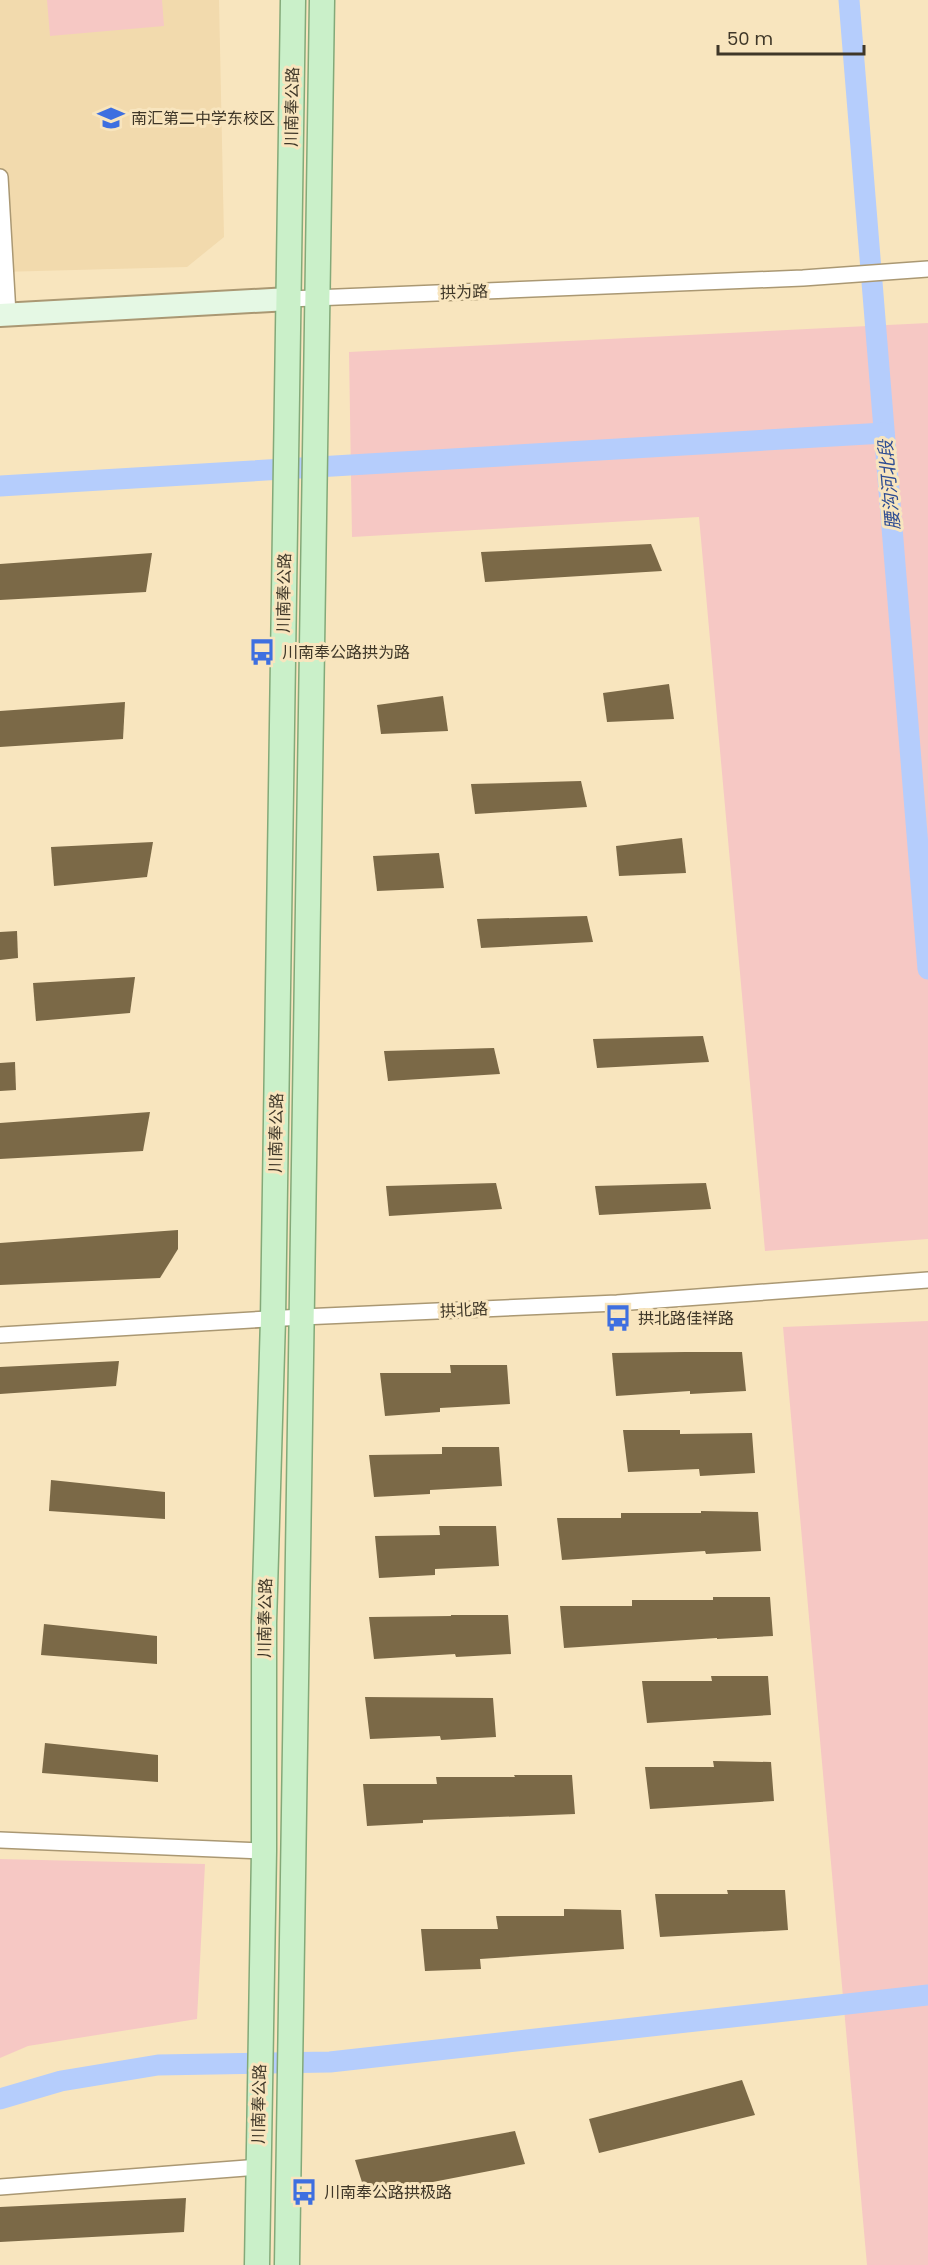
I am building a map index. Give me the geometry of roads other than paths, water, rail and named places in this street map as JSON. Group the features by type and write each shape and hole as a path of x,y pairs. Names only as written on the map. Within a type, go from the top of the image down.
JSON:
{"main road":[{"name":"川南奉公路","path":"257,2265 264,1851 264,1623 273,1319 293,0"},
{"name":"川南奉公路","path":"287,2265 322,0"},
{"name":"拱为路","path":"4,315 289,299"}],"street":[{"path":"0,177 4,315"},
{"name":"拱为路","path":"289,299 803,278 921,270"},
{"name":"拱北路","path":"0,1335 303,1317 617,1303 922,1280"},
{"path":"0,1840 264,1851"},
{"path":"0,2187 258,2167"}],"waterway":[{"name":"腰沟河北段","path":"849,0 928,969"},
{"path":"0,486 884,433"},
{"path":"0,2099 61,2081 158,2065 330,2062 928,1995"}],"place":[{"name":"南汇第二中学东校区","path":"111,118"},
{"name":"川南奉公路拱为路","path":"262,652"},
{"name":"拱北路佳祥路","path":"618,1318"},
{"name":"川南奉公路拱极路","path":"304,2192"}]}
